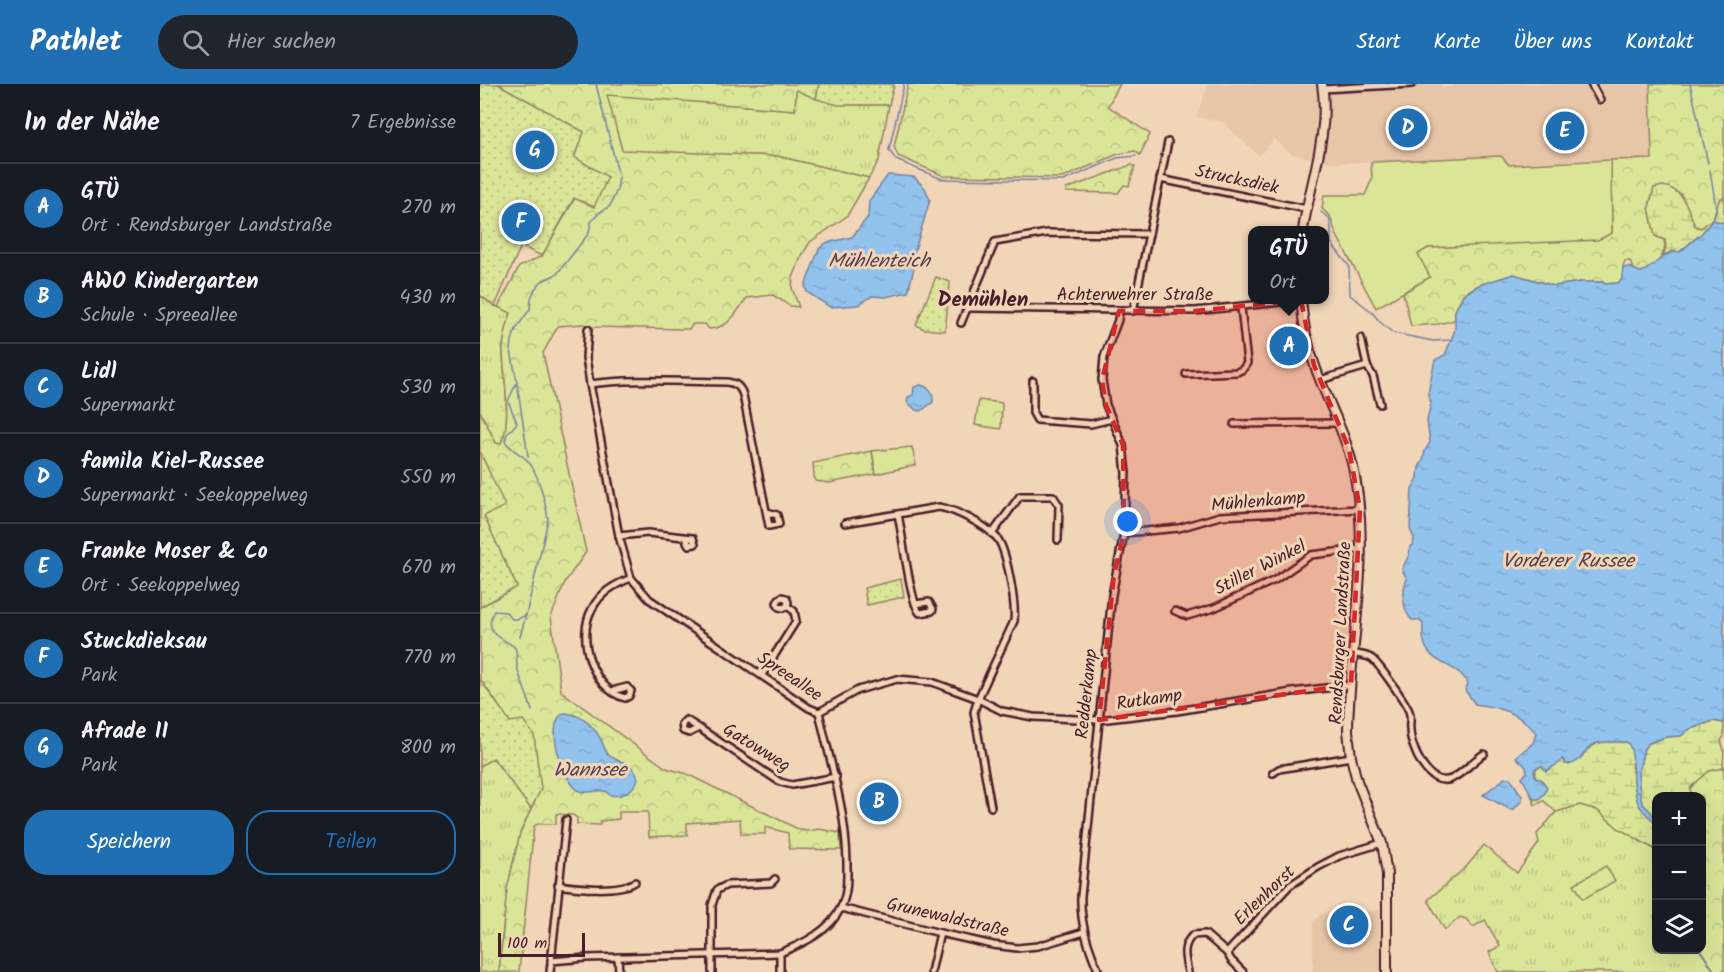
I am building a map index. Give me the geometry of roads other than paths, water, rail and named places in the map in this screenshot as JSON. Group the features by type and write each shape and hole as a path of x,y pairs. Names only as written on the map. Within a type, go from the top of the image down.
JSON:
{"street":[{"path":"1305,226 1322,130 1323,87 1412,84"},
{"path":"1591,84 1600,100"},
{"path":"1133,311 1168,142"},
{"name":"Strucksdiek","path":"1160,179 1307,209"},
{"path":"961,322 995,242 1047,233 1149,234"},
{"name":"Achterwehrer Straße","path":"968,308 1195,311 1271,304"},
{"name":"Rendsburger Landstraße","path":"1302,304 1307,338 1320,380 1349,449 1360,509 1360,549 1348,723 1351,756 1357,781 1382,843 1387,874 1387,972"},
{"path":"1186,374 1237,372 1244,369 1247,363 1241,308"},
{"name":"Redderkamp","path":"1099,972 1084,932 1080,912 1114,574 1124,533 1126,473 1123,445 1106,405 1102,368 1119,311"},
{"name":"Spreeallee","path":"588,329 586,357 590,384 619,536 631,578 649,599 809,708 819,712 836,777 847,839 847,889 841,908"},
{"path":"1361,338 1367,366 1373,376 1380,404"},
{"path":"1320,380 1367,366"},
{"path":"1033,381 1033,413 1037,420 1091,424 1112,419"},
{"path":"590,384 603,382 726,382 736,384 743,395 767,512"},
{"path":"1234,424 1339,423"},
{"path":"992,534 1020,496 1053,496 1059,505 1058,540"},
{"path":"845,523 944,508 960,514 992,534 999,542 1004,552 1015,615 1008,636 978,699 974,719 991,807"},
{"name":"Mühlenkamp","path":"1124,533 1179,528 1220,516 1360,509"},
{"path":"898,514 915,604"},
{"path":"619,536 648,533 688,538"},
{"name":"Stiller Winkel","path":"1175,611 1187,616 1214,608 1275,580 1311,555 1360,549"},
{"path":"612,691 596,677 585,634 586,622 598,599 608,589 631,578"},
{"path":"762,675 796,621 794,611 787,606"},
{"path":"1353,653 1374,659 1408,708 1412,717 1409,728 1413,748 1429,774 1435,779 1440,781 1450,779 1484,753"},
{"name":"Rutkamp","path":"819,712 858,690 897,679 932,682 978,699 1002,711 1033,717 1099,720 1351,685"},
{"name":"Gatowweg","path":"699,728 780,782 792,785 836,777"},
{"path":"1273,773 1279,769 1351,756"},
{"path":"550,972 566,820"},
{"name":"Erlenhorst","path":"1227,953 1290,886 1318,867 1340,856 1382,843"},
{"path":"712,972 711,905 717,890 727,885 766,883 775,879"},
{"path":"558,885 615,887 635,882"},
{"path":"551,961 780,953 815,936 841,908"},
{"name":"Grunewaldstraße","path":"841,908 940,933 1017,948 1038,946 1084,932"},
{"path":"931,972 940,933"},
{"path":"1188,972 1184,952 1187,941 1195,934 1208,935 1243,972"},
{"path":"780,953 780,972"},
{"path":"618,957 619,972"}],"water":[{"name":"Mühlenteich","path":"888,175 914,177 925,188 930,200 914,253 914,268 908,292 885,297 872,296 858,305 830,307 807,292 805,286 819,249 826,243 852,237 868,217 869,201"},
{"name":"Vorderer Russee","path":"1713,220 1724,223 1724,723 1713,721 1688,730 1681,736 1666,737 1649,743 1644,748 1638,774 1640,794 1642,803 1652,813 1652,819 1641,808 1636,798 1632,754 1627,742 1594,744 1579,760 1571,764 1565,764 1562,759 1546,771 1542,766 1536,768 1534,771 1536,778 1541,779 1547,787 1539,799 1534,799 1522,778 1527,772 1526,767 1516,757 1533,743 1536,733 1523,720 1508,712 1475,704 1465,690 1468,684 1463,676 1433,656 1423,639 1423,624 1419,620 1412,620 1406,611 1404,589 1407,579 1402,569 1414,538 1410,529 1412,489 1430,442 1427,421 1431,403 1428,393 1435,360 1445,355 1455,330 1455,311 1463,295 1479,285 1514,274 1554,286 1581,282 1618,283 1622,279 1623,268 1629,267 1640,272 1645,270 1668,254 1680,252"},
{"path":"921,385 931,391 933,402 921,411 916,410 907,402 908,397 913,395 914,387"},
{"name":"Wannsee","path":"565,713 575,715 588,724 596,732 611,757 632,768 638,779 631,789 615,796 603,791 583,792 574,786 562,766 555,740 558,718"},
{"path":"1505,778 1510,778 1522,796 1522,800 1511,810 1483,795"}],"waterway":[{"path":"532,711 517,667 515,648 497,636 491,626 494,611 506,612 512,619 526,615 548,520 535,472 527,460 505,441 507,434 517,423 508,401 517,382 511,351 512,340 516,329 530,309 535,289 542,281 557,274 589,233 591,222 610,206 617,190 619,177 596,84"},
{"path":"904,84 889,150 896,160 942,179 1063,181 1117,158 1136,156"},
{"path":"1690,84 1708,163"},
{"path":"1710,170 1716,208 1713,220"},
{"path":"1321,212 1329,218 1331,243 1349,266 1350,295 1371,311 1393,333 1433,341 1452,340"},
{"path":"517,383 528,456"},
{"path":"520,637 526,615"},
{"path":"1703,954 1715,972"}],"place":[{"name":"famila Kiel-Russee","path":"1408,128"},
{"name":"Franke Moser & Co","path":"1565,131"},
{"name":"Afrade II","path":"535,150"},
{"name":"Stuckdieksau","path":"521,222"},
{"name":"GTÜ","path":"1289,346"},
{"name":"AWO Kindergarten","path":"879,802"},
{"name":"Lidl","path":"1349,925"}],"district":[{"name":"Demühlen","path":"983,299"}]}
